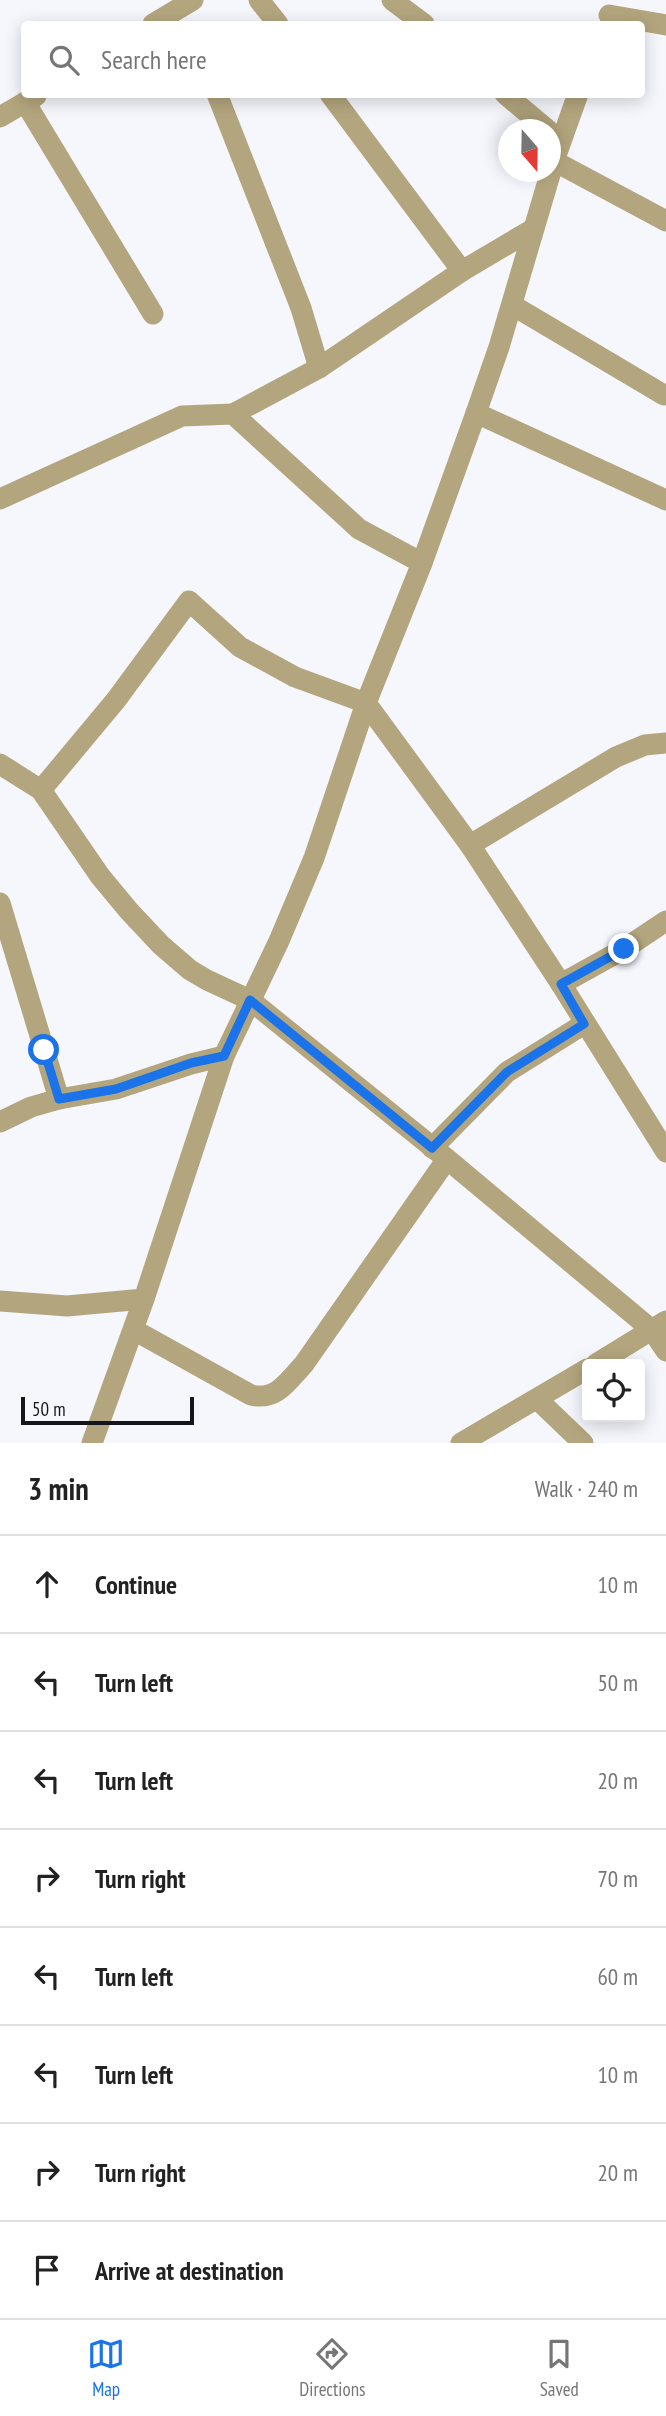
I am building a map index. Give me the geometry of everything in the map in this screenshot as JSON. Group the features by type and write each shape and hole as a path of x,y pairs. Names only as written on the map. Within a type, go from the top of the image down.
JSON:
{"street":[{"path":"259,0 276,21"},
{"path":"392,0 420,21"},
{"path":"161,21 188,11"},
{"path":"609,13 666,25"},
{"path":"0,117 31,98 153,314"},
{"path":"219,98 301,308 319,368"},
{"path":"333,98 462,271"},
{"path":"510,98 535,119"},
{"path":"561,121 576,98"},
{"path":"561,165 666,221"},
{"path":"92,1443 145,1299 224,1056 279,941 314,858 366,703 422,563 512,305 548,182"},
{"path":"0,499 182,416 233,414 319,368 462,271 533,229"},
{"path":"512,305 664,396"},
{"path":"476,413 666,500"},
{"path":"233,414 359,529 422,563"},
{"path":"41,790 116,700 189,601 240,647 295,677 366,703 470,845 584,1024 657,1119 666,1152"},
{"path":"470,845 616,757 645,745 666,743"},
{"path":"0,764 41,790 100,876 128,911 161,945 190,970 250,1000 439,1154 659,1326 666,1351"},
{"path":"0,903 59,1099"},
{"path":"561,984 624,949 666,921"},
{"path":"134,1330 251,1395 261,1397 277,1393 304,1364 439,1154 507,1072 584,1024"},
{"path":"0,1122 31,1107 116,1089 191,1063 224,1056"},
{"path":"0,1301 67,1306 145,1299"},
{"path":"604,1359 659,1326"},
{"path":"461,1443 582,1372"},
{"path":"537,1399 583,1443"}],"route":[{"path":"44,1050 59,1099 96,1094 191,1063 224,1056 250,1000 432,1148 507,1072 584,1024 561,984 624,949"}]}
